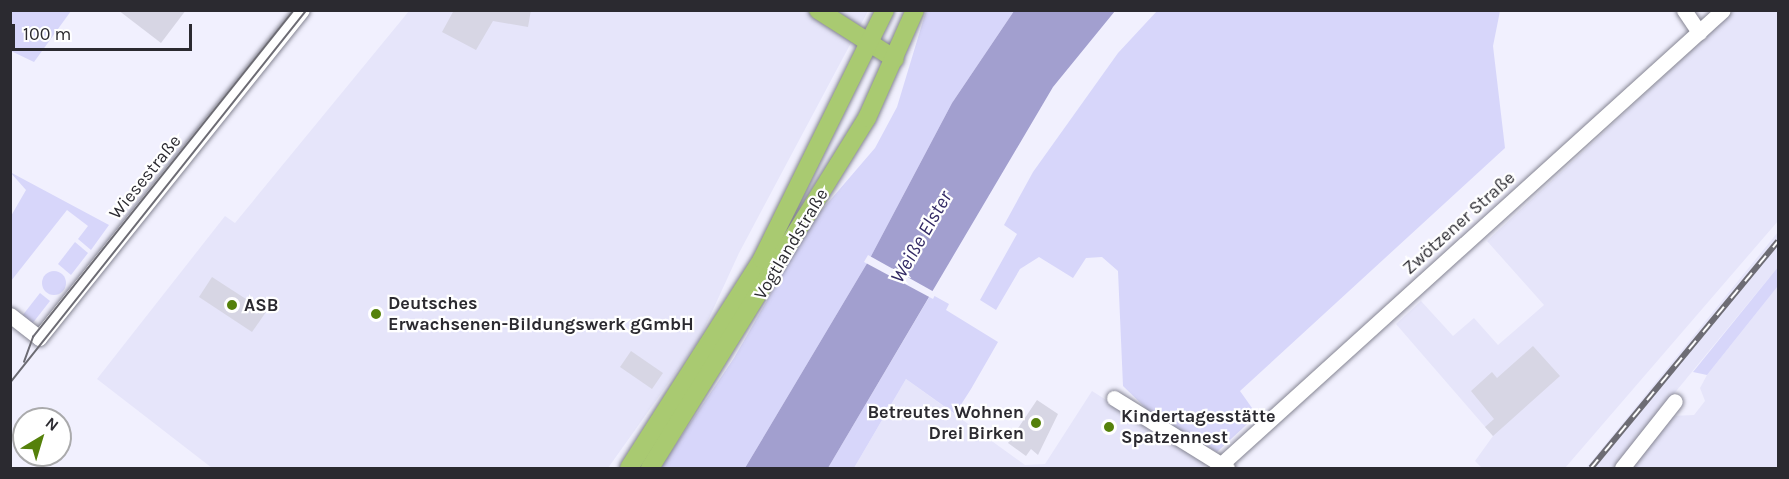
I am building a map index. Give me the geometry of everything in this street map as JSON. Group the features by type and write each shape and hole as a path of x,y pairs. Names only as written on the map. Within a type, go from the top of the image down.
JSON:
{"main road":[{"path":"818,10 870,45 896,59"},
{"name":"Vogtlandstraße","path":"628,468 762,259 870,45 885,10"},
{"name":"Vogtlandstraße","path":"650,468 849,148 896,59 915,10"}],"street":[{"name":"Wiesestraße","path":"10,315 39,338 302,10"},
{"path":"1684,10 1700,32"},
{"name":"Zwötzener Straße","path":"1221,467 1723,10"},
{"path":"1113,398 1221,467"},
{"path":"1622,468 1675,401"}],"shaded area":[{"path":"11,10 71,11 34,62 11,51"},
{"path":"409,11 868,11 739,253 699,340 608,468 212,468 97,379 225,216 235,223"},
{"path":"926,11 1014,11 952,103 869,260 745,468 660,468 734,358 814,219 875,148 897,107"},
{"path":"1157,11 1500,11 1493,46 1505,148 1240,391 1257,415 1217,452 1159,421 1123,386 1118,271 1102,257 1086,258 1073,278 1039,257 1020,269 996,310 980,300 1017,234 1004,225 1033,172 1118,53"},
{"path":"1734,11 1778,11 1778,221 1565,468 1482,468 1475,461 1493,436 1396,324 1421,301 1453,336 1474,318 1498,345 1544,305 1487,241"},
{"path":"10,172 109,225 91,250 78,239 88,226 67,210 11,281 11,216 26,190"},
{"path":"1778,232 1778,267 1613,468 1586,468"},
{"path":"75,242 88,253 71,275 58,264"},
{"path":"1778,267 1778,286 1707,375 1693,372"},
{"path":"54,271 63,274 66,283 63,292 54,295 45,292 42,283 45,274"},
{"path":"1778,286 1778,468 1632,468 1671,416 1694,415 1705,401 1700,388 1707,375"},
{"path":"40,293 50,301 32,324 22,316"},
{"path":"931,294 949,304 946,310 998,342 971,389 955,414 906,379 854,468 828,468"},
{"path":"906,379 1025,465 1045,464 1092,391 1206,463 1203,468 854,468"}],"water":[{"name":"Weiße Elster","path":"1014,11 1115,11 1053,87 828,468 745,468 869,260 952,103"}],"pier":[{"path":"868,255 936,293 933,299 864,262"}],"building":[{"path":"118,10 186,10 161,43"},
{"path":"454,10 531,10 528,27 493,21 476,50 442,32"},
{"name":"ASB","path":"212,277 266,312 252,332 199,297"},
{"path":"1533,346 1560,376 1493,436 1485,427 1494,419 1471,391 1492,372 1497,378"},
{"path":"631,351 663,373 652,389 620,367"},
{"name":"Betreutes Wohnen Drei Birken","path":"1037,400 1058,414 1038,455 1031,449 1026,456 1008,443"}],"tram line":[{"path":"24,362 33,337 294,10"},
{"path":"10,383 307,10"}],"railway":[{"path":"1591,468 1778,241"}],"place":[{"name":"ASB","path":"232,305"},
{"name":"Deutsches Erwachsenen-Bildungswerk gGmbH","path":"376,314"},
{"name":"Betreutes Wohnen Drei Birken","path":"1036,423"},
{"name":"Kindertagesstätte Spatzennest","path":"1109,427"}]}
